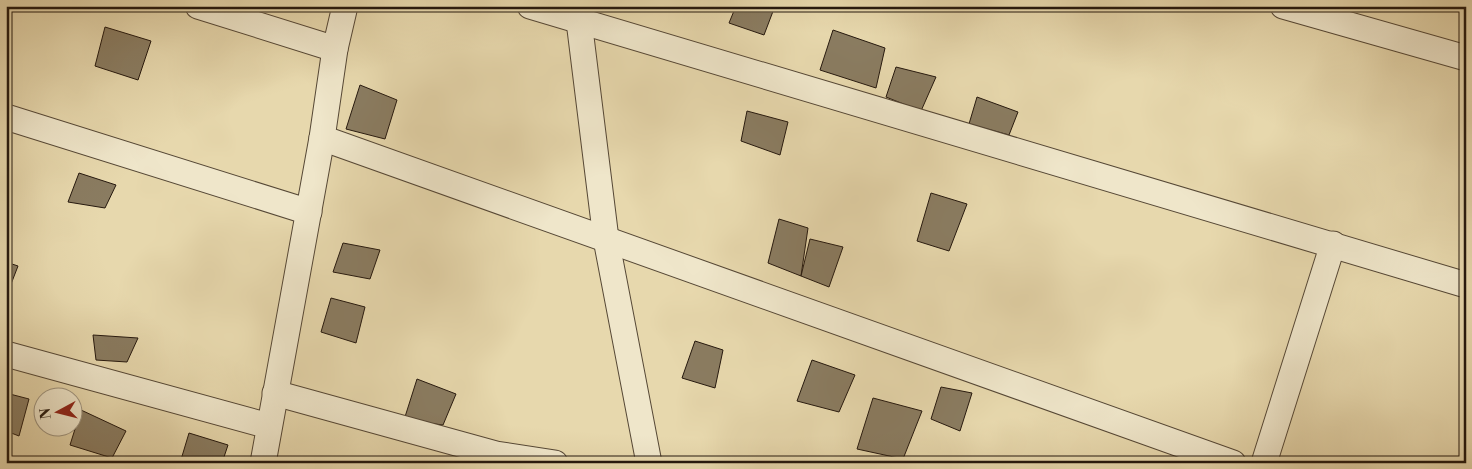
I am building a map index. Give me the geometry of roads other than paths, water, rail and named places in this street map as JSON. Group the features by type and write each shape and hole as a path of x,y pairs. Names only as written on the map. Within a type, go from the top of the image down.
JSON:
{"street":[{"path":"198,6 335,49"},
{"path":"263,463 322,138 335,49 345,6"},
{"path":"530,6 1466,285"},
{"path":"1283,6 1466,58"},
{"path":"580,21 606,239 649,463"},
{"path":"6,117 309,212"},
{"path":"322,138 1233,463"},
{"path":"1264,463 1333,244"},
{"path":"6,354 270,426"},
{"path":"275,393 496,454 555,463"}]}
